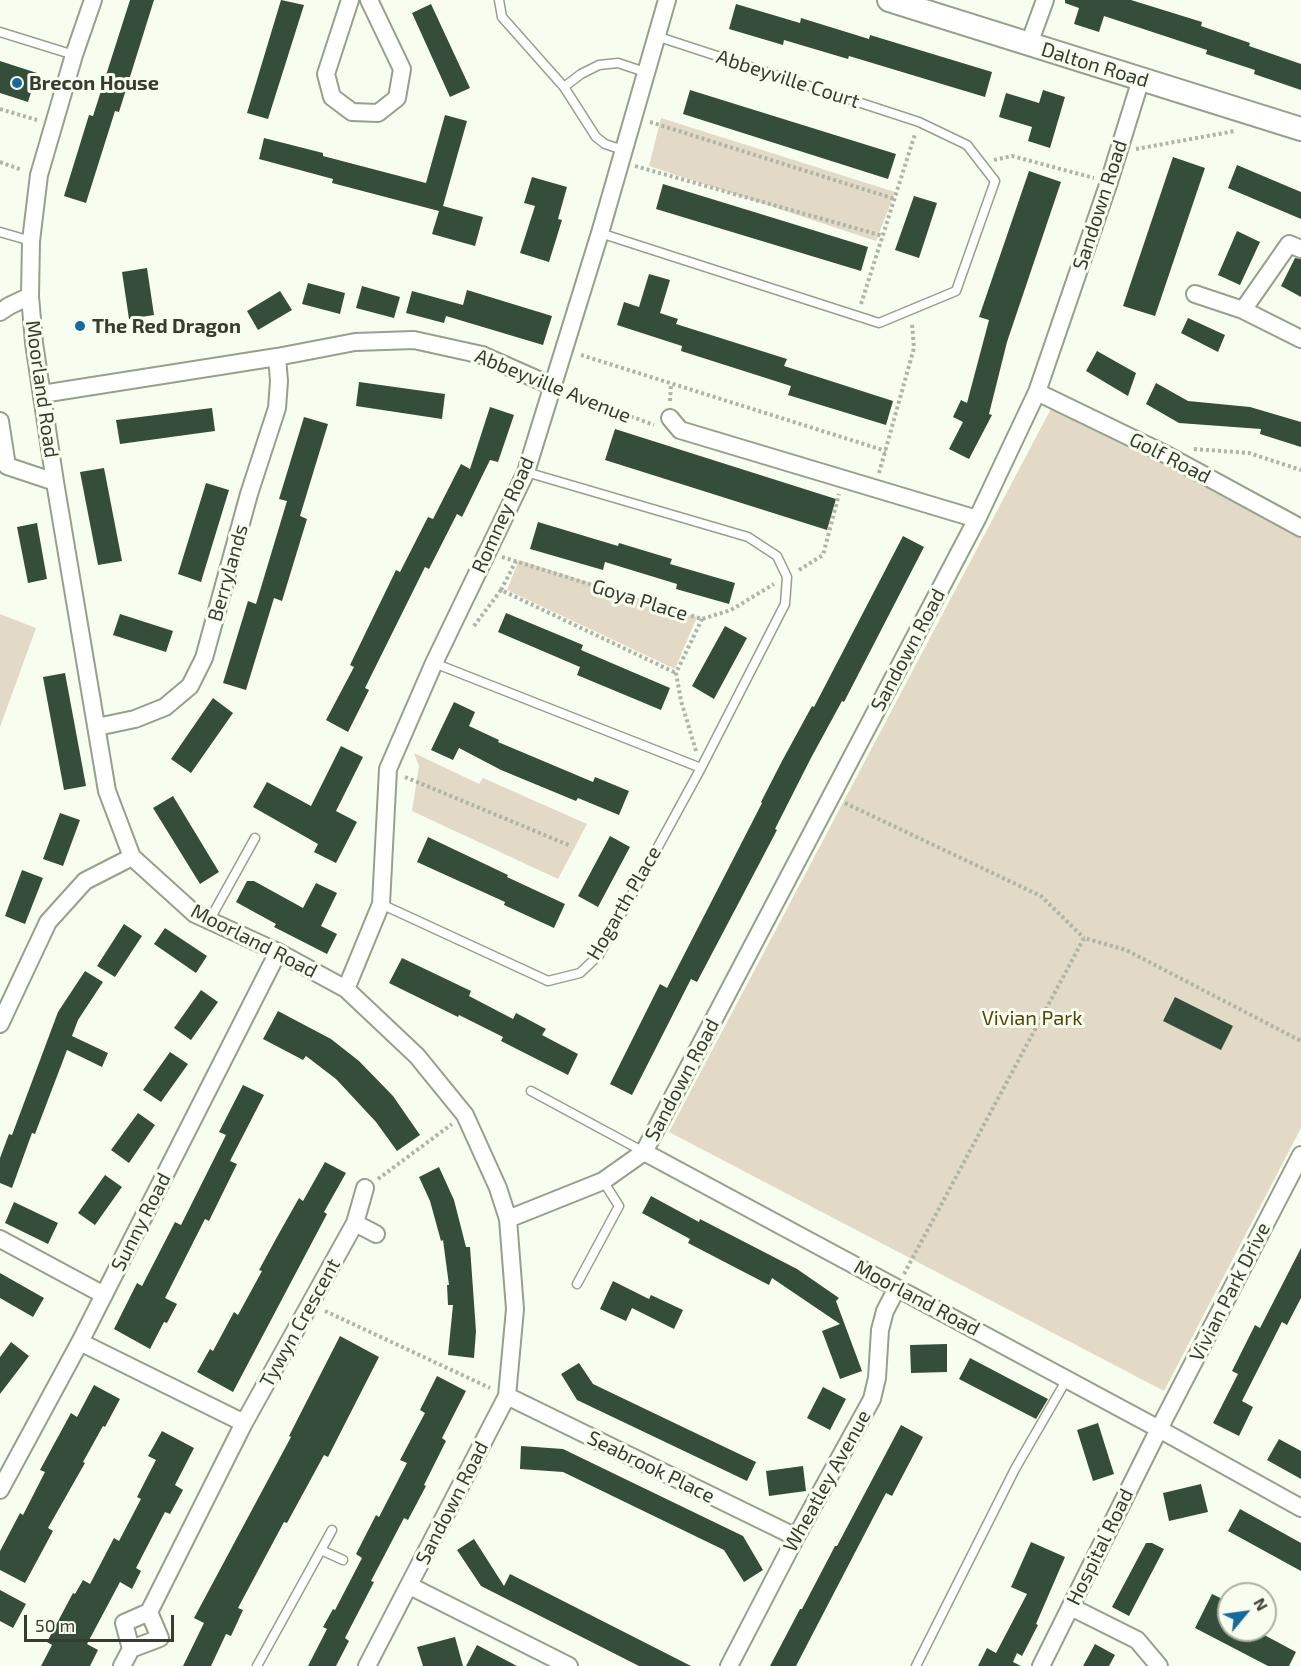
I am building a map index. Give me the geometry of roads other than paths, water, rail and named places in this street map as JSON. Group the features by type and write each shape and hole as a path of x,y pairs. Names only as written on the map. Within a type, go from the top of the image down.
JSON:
{"street":[{"name":"Moorland Road","path":"93,0 74,55 39,176 31,241 30,296 34,343 55,482 106,791 132,857 195,914 278,952 346,989 417,1056 465,1115 498,1188 508,1218"},
{"path":"350,0 326,74 332,97 352,112 378,113 397,98 402,69 369,0"},
{"name":"Romney Road","path":"346,989 381,904 388,769 434,663 526,472 600,233 667,0"},
{"name":"Dalton Road","path":"889,0 1301,129"},
{"path":"1029,44 1045,0"},
{"name":"Sandown Road","path":"367,1666 507,1396 515,1309 508,1218 603,1181 644,1152 977,519 1037,392 1109,182 1141,79"},
{"path":"1243,309 1290,244 1301,249"},
{"path":"1196,294 1243,309 1301,339"},
{"name":"Moorland Road","path":"0,312 30,296"},
{"name":"Abbeyville Avenue","path":"42,394 277,357 355,342 414,339 482,355 552,386"},
{"name":"Berrylands","path":"97,727 135,720 165,707 190,686 204,658 249,494 277,408 279,381 277,357"},
{"name":"Golf Road","path":"1037,392 1165,454 1301,528"},
{"path":"670,417 680,430 977,519"},
{"name":"Moorland Road","path":"0,421 4,466 55,482"},
{"path":"0,1024 48,922 85,881 132,857"},
{"name":"Sunny Road","path":"0,1490 80,1342 278,952"},
{"name":"Moorland Road","path":"644,1152 1067,1379 1301,1508"},
{"name":"Vivian Park Drive","path":"1159,1429 1301,1155"},
{"name":"Tywyn Crescent","path":"149,1612 244,1423 312,1305 355,1223 365,1188"},
{"path":"355,1223 376,1234"},
{"path":"0,1239 104,1295"},
{"name":"Wheatley Avenue","path":"729,1666 872,1399 878,1378 880,1330 885,1311 897,1288"},
{"path":"80,1342 244,1423"},
{"name":"Seabrook Place","path":"507,1396 796,1538"},
{"name":"Hospital Road","path":"1041,1666 1159,1429"},
{"path":"410,1586 569,1666"},
{"path":"1071,1607 1137,1640 1159,1666"},
{"path":"122,1666 131,1650 160,1638 149,1612 124,1623 131,1650"}],"lane":[{"path":"499,0 502,17 564,87 596,137 621,156"},
{"path":"0,32 74,55"},
{"name":"Abbeyville Court","path":"600,233 879,323 956,291 995,181 967,145 919,122 656,36"},
{"path":"564,87 581,74 599,65 618,63 645,72"},
{"path":"0,232 31,241"},
{"path":"434,663 701,768 785,604 787,577 777,556 748,537 526,472"},
{"name":"Hogarth Place","path":"381,904 548,981 580,973 598,955 701,768"},
{"path":"209,921 255,838"},
{"name":"Moorland Road","path":"531,1091 644,1152"},
{"path":"577,1284 619,1206 603,1181"},
{"path":"916,1666 1030,1442 1067,1379"},
{"path":"257,1666 332,1530"},
{"path":"321,1550 343,1560"}],"place":[{"name":"Brecon House","path":"17,83"},
{"name":"The Red Dragon","path":"80,326"}],"park label":[{"name":"Vivian Park","path":"1032,1018"}]}
